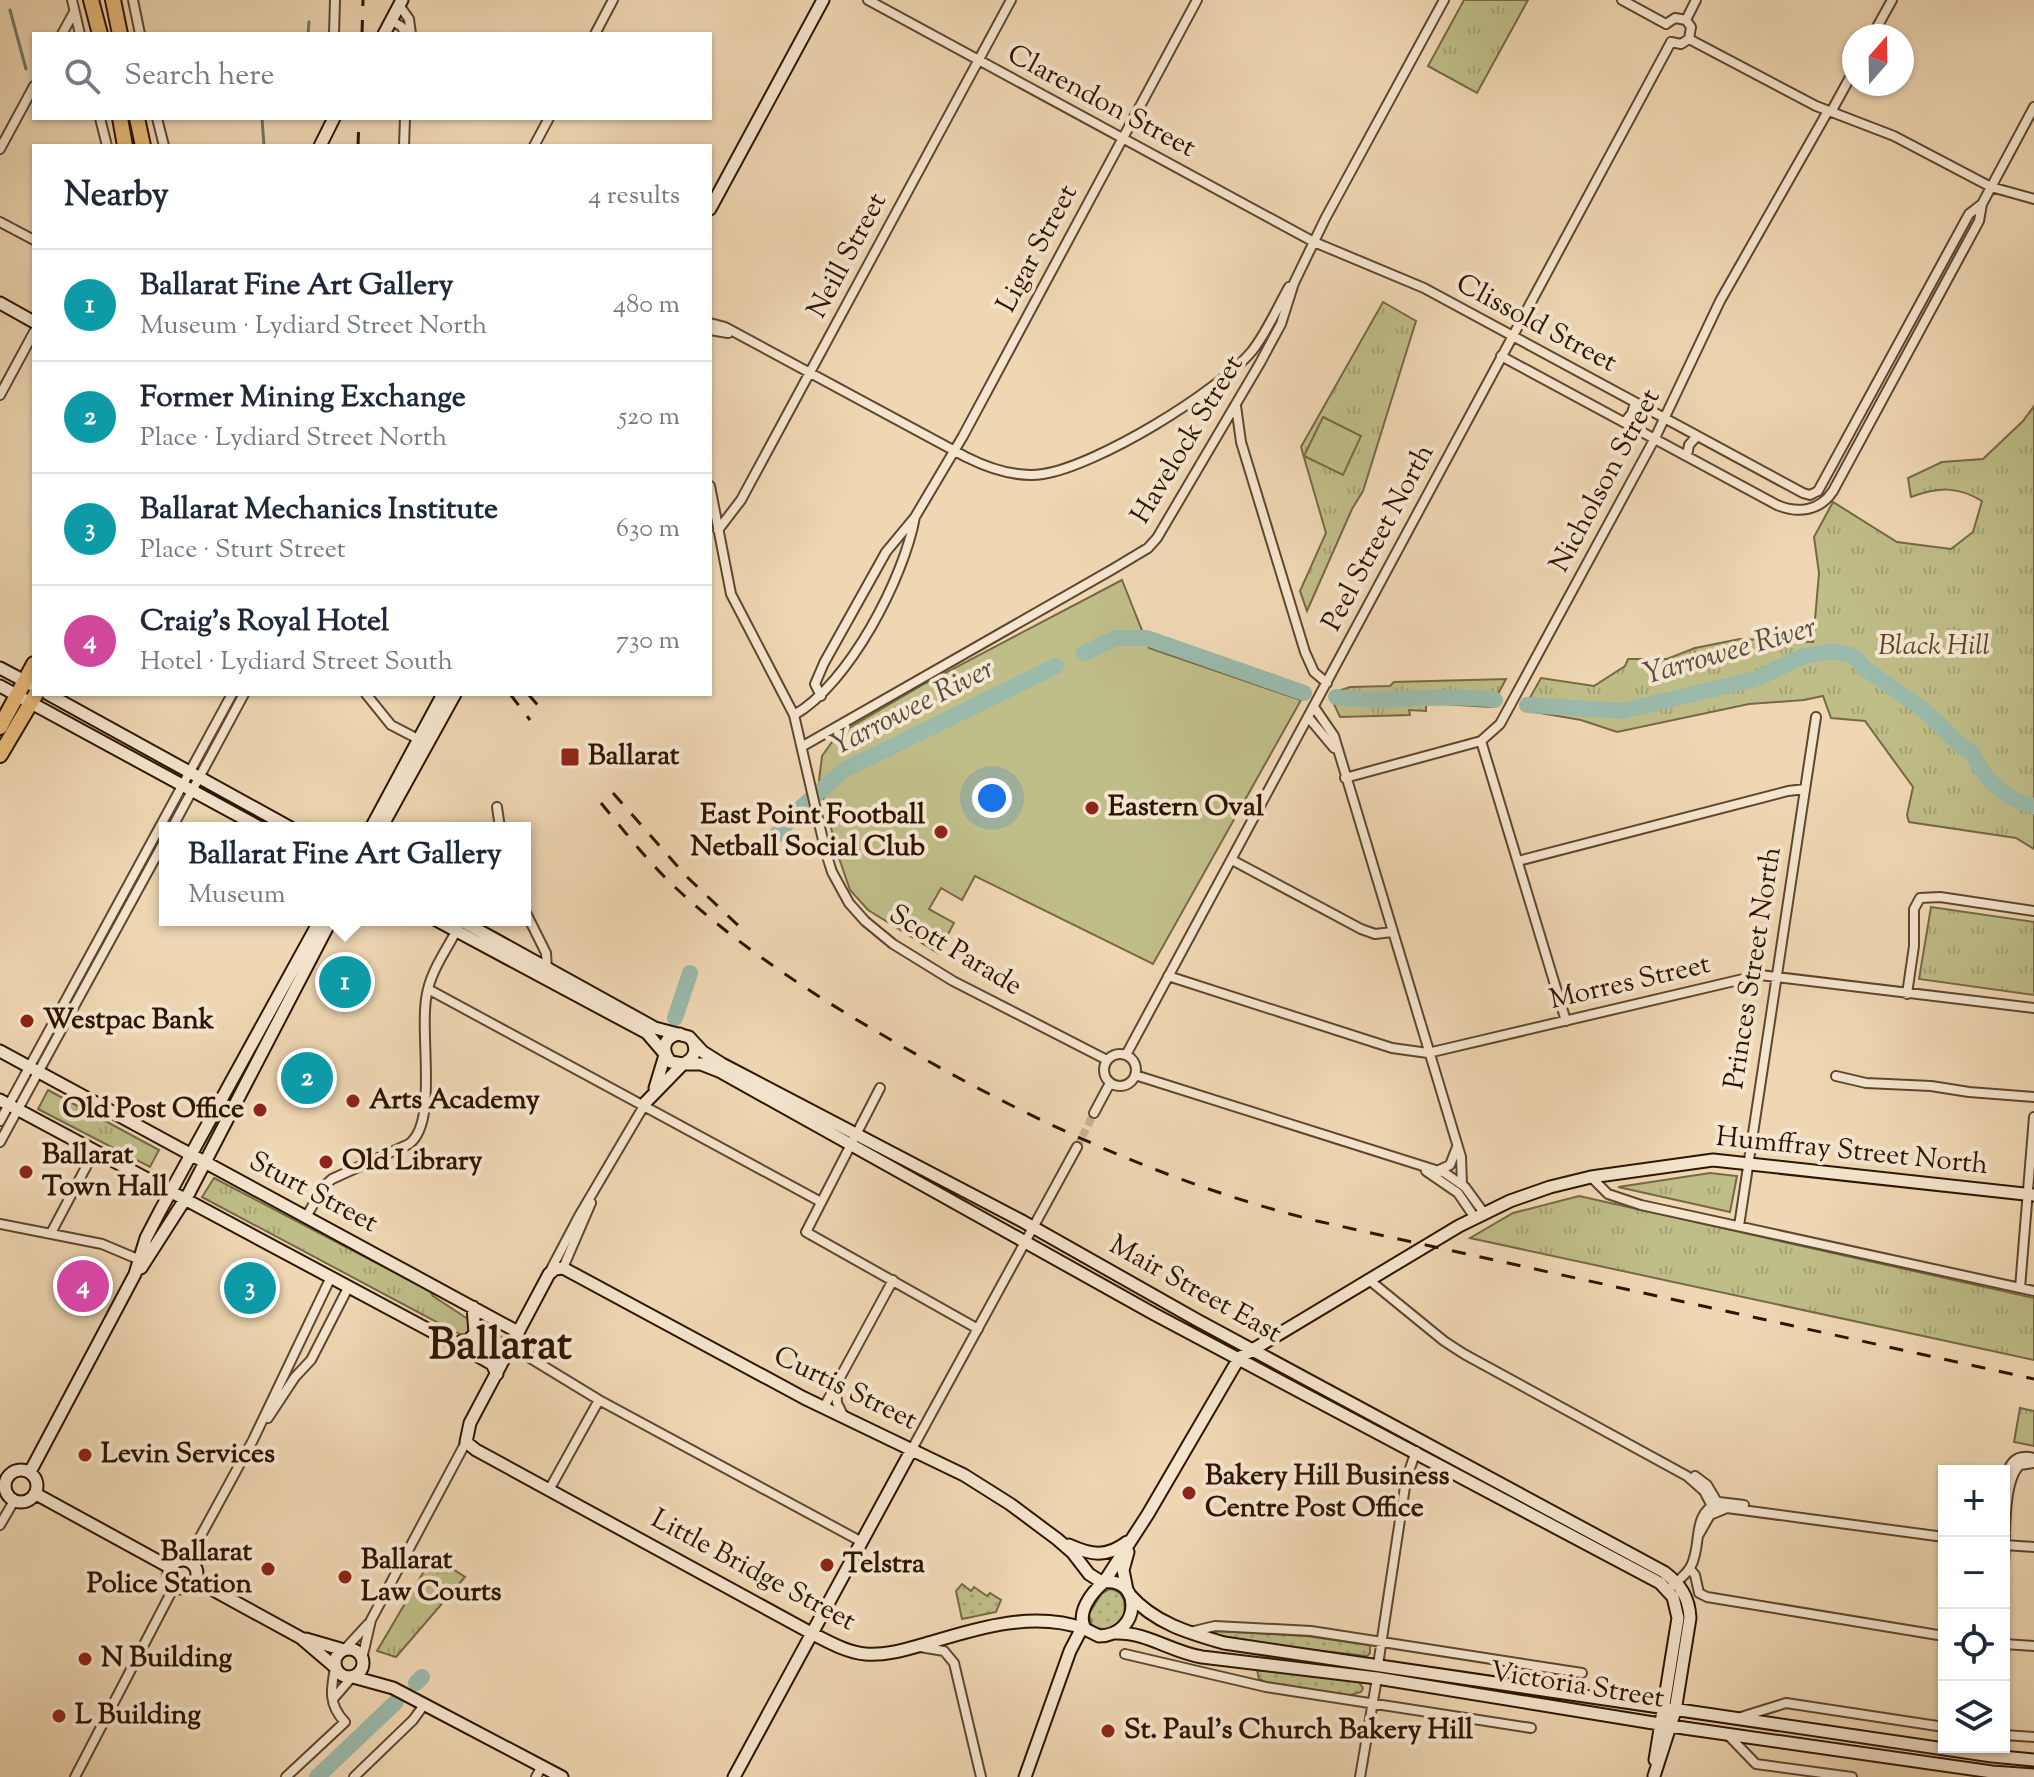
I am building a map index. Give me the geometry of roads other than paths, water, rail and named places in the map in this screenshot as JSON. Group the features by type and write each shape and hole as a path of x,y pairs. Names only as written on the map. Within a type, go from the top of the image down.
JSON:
{"highway":[{"path":"91,0 99,32"},
{"path":"113,0 120,32"},
{"path":"120,120 125,144"},
{"path":"137,120 143,144"},
{"path":"0,727 16,696 29,683"},
{"path":"0,755 33,699"}],"street":[{"path":"72,0 79,32"},
{"path":"133,0 140,32"},
{"path":"334,32 335,0"},
{"path":"596,32 613,0"},
{"path":"712,205 823,0"},
{"name":"Clarendon Street","path":"868,0 1314,242"},
{"name":"Neill Street","path":"718,530 741,500 1011,0"},
{"name":"Ligar Street","path":"821,696 815,684 824,663 886,552 915,517 953,451 1197,0"},
{"name":"Havelock Street","path":"803,746 1148,548 1163,531 1281,324 1314,242 1444,0"},
{"path":"1622,0 1666,24"},
{"path":"1686,20 1696,0"},
{"path":"1879,24 1892,0"},
{"path":"385,32 401,3"},
{"path":"401,3 409,19 408,32"},
{"path":"63,32 74,11"},
{"path":"1675,18 1686,20 1691,27 1689,39 1681,44 1671,42 1664,34 1666,24 1675,18"},
{"path":"391,20 406,32"},
{"path":"1689,39 1830,111 1894,136 1991,187 2034,199"},
{"name":"Peel Street North","path":"1126,1055 1671,42"},
{"path":"0,149 32,90"},
{"name":"Nicholson Street","path":"1481,741 1497,729 1510,709 1665,419 1720,301 1842,90"},
{"path":"1791,510 1808,509 1829,497 1979,221 1982,204 2034,107"},
{"path":"100,120 106,144"},
{"path":"158,120 164,144"},
{"path":"321,144 333,120"},
{"path":"404,144 405,120"},
{"path":"535,144 548,120"},
{"path":"1829,497 1818,491 1969,214 1982,204"},
{"path":"0,222 32,239"},
{"name":"Clissold Street","path":"1314,242 1417,285 1799,491 1810,495 1818,491"},
{"path":"712,324 953,451 1007,472 1044,474 1100,452 1152,426 1218,384 1252,350 1302,266"},
{"path":"0,303 32,321"},
{"path":"712,330 737,335"},
{"path":"0,395 32,336"},
{"name":"Clissold Street","path":"1501,356 1791,510"},
{"path":"1625,422 1635,403"},
{"path":"1236,406 1241,442 1305,652 1325,686"},
{"path":"1224,423 1236,432 1241,442"},
{"path":"1687,456 1689,445 1697,436"},
{"path":"1827,477 1837,483"},
{"path":"1791,510 1799,491"},
{"name":"Scott Parade","path":"712,497 733,602 794,715 832,872 849,903 872,927 941,975 1107,1060"},
{"name":"Ligar Street","path":"794,715 821,696 854,654 898,573 909,547 915,517"},
{"path":"0,668 29,683"},
{"path":"0,686 16,696 33,699 250,822"},
{"path":"52,696 280,822"},
{"path":"195,775 231,696"},
{"path":"166,822 243,696"},
{"path":"368,696 391,725 422,742"},
{"path":"384,822 442,696"},
{"path":"375,822 454,696"},
{"path":"1316,704 1333,733 1461,1159 1462,1184 1480,1215"},
{"path":"1308,717 1338,756"},
{"name":"Princes Street North","path":"1739,1226 1816,717"},
{"path":"219,719 228,724"},
{"path":"1345,778 1481,741 1566,1021"},
{"path":"174,822 187,788"},
{"path":"1518,861 1805,789"},
{"path":"497,807 499,822"},
{"path":"34,1069 120,898 159,834"},
{"path":"0,1121 34,1069 159,851"},
{"path":"1232,860 1361,929 1375,934 1392,932"},
{"path":"1907,994 1914,946 1914,909 1920,898 1940,897 2034,911"},
{"path":"120,898 130,904"},
{"path":"531,922 545,948 547,969"},
{"path":"142,1262 148,1234 317,926"},
{"path":"30,1472 135,1274 206,1162 328,926"},
{"path":"306,1217 324,1186 332,1179 409,1144 418,1136 424,1115 428,989 459,926"},
{"path":"463,926 647,1033 671,1062 684,1064"},
{"path":"464,926 655,1028 686,1037 694,1054 646,1102"},
{"path":"1168,976 1392,1048 1428,1053"},
{"name":"Morres Street","path":"1428,1053 1754,976 2034,1008"},
{"path":"428,989 646,1102 821,1202"},
{"path":"286,1777 345,1722 335,1710 330,1692 336,1656 371,1620 466,1442 470,1423 518,1332 646,1102 665,1054 667,1040 686,1037"},
{"name":"Mair Street East","path":"686,1037 722,1064 1154,1314 1660,1583 1672,1586"},
{"name":"Sturt Street","path":"0,1051 518,1332"},
{"path":"1116,1054 1126,1055 1134,1064 1135,1075 1121,1086 1110,1083 1104,1071 1107,1060 1116,1054"},
{"name":"Mair Street East","path":"684,1064 699,1063 714,1068 1033,1228 1250,1349 1659,1568 1672,1586"},
{"path":"1135,1075 1437,1171 1462,1184"},
{"path":"1836,1076 1866,1083 1931,1086 2034,1097"},
{"path":"1094,1113 1110,1083"},
{"path":"880,1088 806,1232 978,1329"},
{"path":"0,1142 9,1105"},
{"path":"9,1105 455,1343 492,1364 497,1374"},
{"path":"2020,1288 2031,1195 2034,1117"},
{"path":"1437,1171 1450,1165 1457,1146"},
{"path":"734,1777 1077,1147"},
{"path":"51,1233 95,1150"},
{"name":"Humffray Street North","path":"1104,1583 1239,1358 1480,1215 1537,1191 1591,1177 1694,1161 1749,1163 2031,1195"},
{"path":"1414,1166 1452,1188 1480,1215"},
{"path":"1591,1177 1604,1192 1627,1201 2034,1291"},
{"path":"549,1274 563,1268 597,1187"},
{"path":"0,1224 108,1246 142,1262"},
{"name":"Curtis Street","path":"563,1268 824,1407 982,1486 1057,1539 1087,1572 1104,1583"},
{"path":"187,1561 253,1440 299,1338 331,1277"},
{"path":"1368,1279 1464,1354 1665,1463 1696,1483 1716,1507"},
{"path":"824,1407 893,1280"},
{"path":"253,1440 295,1377 311,1360 349,1286"},
{"path":"455,1343 468,1341 475,1333 473,1307"},
{"path":"518,1332 530,1358 599,1400 862,1542"},
{"path":"838,1382 837,1403 845,1417"},
{"path":"549,1490 599,1400"},
{"name":"Little Bridge Street","path":"466,1442 843,1648 863,1653 894,1653 1008,1623 1057,1622 1083,1628"},
{"path":"1378,1665 1406,1480 1416,1451"},
{"path":"2005,1537 2013,1473 2018,1462 2034,1460"},
{"path":"16,1470 30,1472 37,1482 36,1494 26,1502 14,1501 6,1492 3,1479 16,1470"},
{"path":"36,1494 171,1568"},
{"path":"0,1525 14,1501"},
{"path":"1654,1776 1669,1710 1678,1618 1672,1586 1690,1569 1701,1518 1728,1502 1775,1513 1938,1536"},
{"path":"1057,1539 1102,1555 1124,1545 1138,1530"},
{"name":"Humffray Street North","path":"1128,1593 1124,1583 1124,1567 1138,1530"},
{"path":"2010,1545 2034,1547"},
{"path":"179,1561 187,1561 195,1567 195,1580 188,1587 175,1585 170,1576 171,1568 179,1561"},
{"path":"1690,1569 1698,1591 1707,1597 1938,1635"},
{"path":"195,1580 296,1635 335,1667 340,1675 397,1690 539,1772 562,1777"},
{"path":"1025,1777 1067,1659 1083,1628 1085,1607 1104,1583 1119,1584 1132,1603 1130,1618 1125,1626 1082,1645 1067,1659"},
{"path":"75,1777 175,1585"},
{"name":"Victoria Street","path":"1128,1593 1150,1614 1185,1631 1224,1643 1669,1710 1938,1745"},
{"path":"333,1699 361,1669 371,1620"},
{"path":"1057,1622 1065,1627 1070,1637 1067,1659"},
{"path":"1185,1631 1215,1626 1286,1629 1582,1673"},
{"path":"1083,1628 1099,1636"},
{"name":"Victoria Street","path":"1115,1633 1142,1635 1188,1655 1377,1678 1992,1774 2034,1775"},
{"path":"296,1635 356,1651 397,1690"},
{"path":"2010,1644 2034,1646"},
{"path":"920,1647 944,1651 955,1665 981,1777"},
{"path":"1125,1654 1244,1683 1531,1728"},
{"path":"1244,1683 1249,1663"},
{"path":"1360,1777 1377,1678"},
{"path":"1734,1719 1786,1703 1938,1726"},
{"path":"354,1777 413,1720 424,1705"},
{"path":"1726,1734 1756,1764 1852,1777"},
{"path":"2010,1735 2034,1737"},
{"path":"1992,1774 1993,1753"},
{"name":"Victoria Street","path":"1998,1753 2034,1760"}],"waterway":[{"path":"10,10 26,69"},
{"path":"308,32 309,22"},
{"path":"262,120 264,144"},
{"name":"Yarrowee River","path":"1084,653 1116,638 1147,638 1304,693"},
{"name":"Yarrowee River","path":"1527,705 1622,711 1756,679 1801,657 1831,651 1854,656 1864,668 1924,710 1963,748 1972,752 1982,771 1996,787 2014,799 2034,806"},
{"name":"Yarrowee River","path":"769,843 803,806 844,770 1056,666"},
{"name":"Yarrowee River","path":"1336,697 1495,700"},
{"name":"Yarrowee River","path":"675,1018 690,973"},
{"name":"Yarrowee River","path":"416,1683 422,1677"},
{"name":"Yarrowee River","path":"317,1777 396,1702"}],"tunnel":[{"path":"1077,1147 1094,1113"}],"railway":[{"path":"362,32 363,0"},
{"path":"358,144 359,120"},
{"path":"512,696 530,720"},
{"path":"530,696 542,710"},
{"path":"613,793 686,876 744,931"},
{"path":"601,803 677,889 756,954 812,992 1000,1100 1155,1170 1317,1221 2034,1379"}],"place":[{"name":"Ballarat","path":"570,757"},
{"name":"Eastern Oval","path":"1092,808"},
{"name":"East Point Football Netball Social Club","path":"941,832"},
{"name":"Ballarat Fine Art Gallery","path":"345,982"},
{"name":"Westpac Bank","path":"27,1021"},
{"name":"Former Mining Exchange","path":"307,1078"},
{"name":"Arts Academy","path":"353,1101"},
{"name":"Old Post Office","path":"260,1110"},
{"name":"Old Library","path":"326,1162"},
{"name":"Ballarat Town Hall","path":"26,1172"},
{"name":"Craig's Royal Hotel","path":"83,1286"},
{"name":"Ballarat Mechanics Institute","path":"250,1288"},
{"name":"Levin Services","path":"85,1455"},
{"name":"Bakery Hill Business Centre Post Office","path":"1189,1493"},
{"name":"Telstra","path":"827,1565"},
{"name":"Ballarat Police Station","path":"268,1569"},
{"name":"Ballarat Law Courts","path":"345,1577"},
{"name":"N Building","path":"85,1659"},
{"name":"L Building","path":"59,1716"},
{"name":"St. Paul's Church Bakery Hill","path":"1108,1731"}],"district":[{"name":"Ballarat","path":"500,1347"}],"park label":[{"name":"Black Hill","path":"1934,647"}]}
